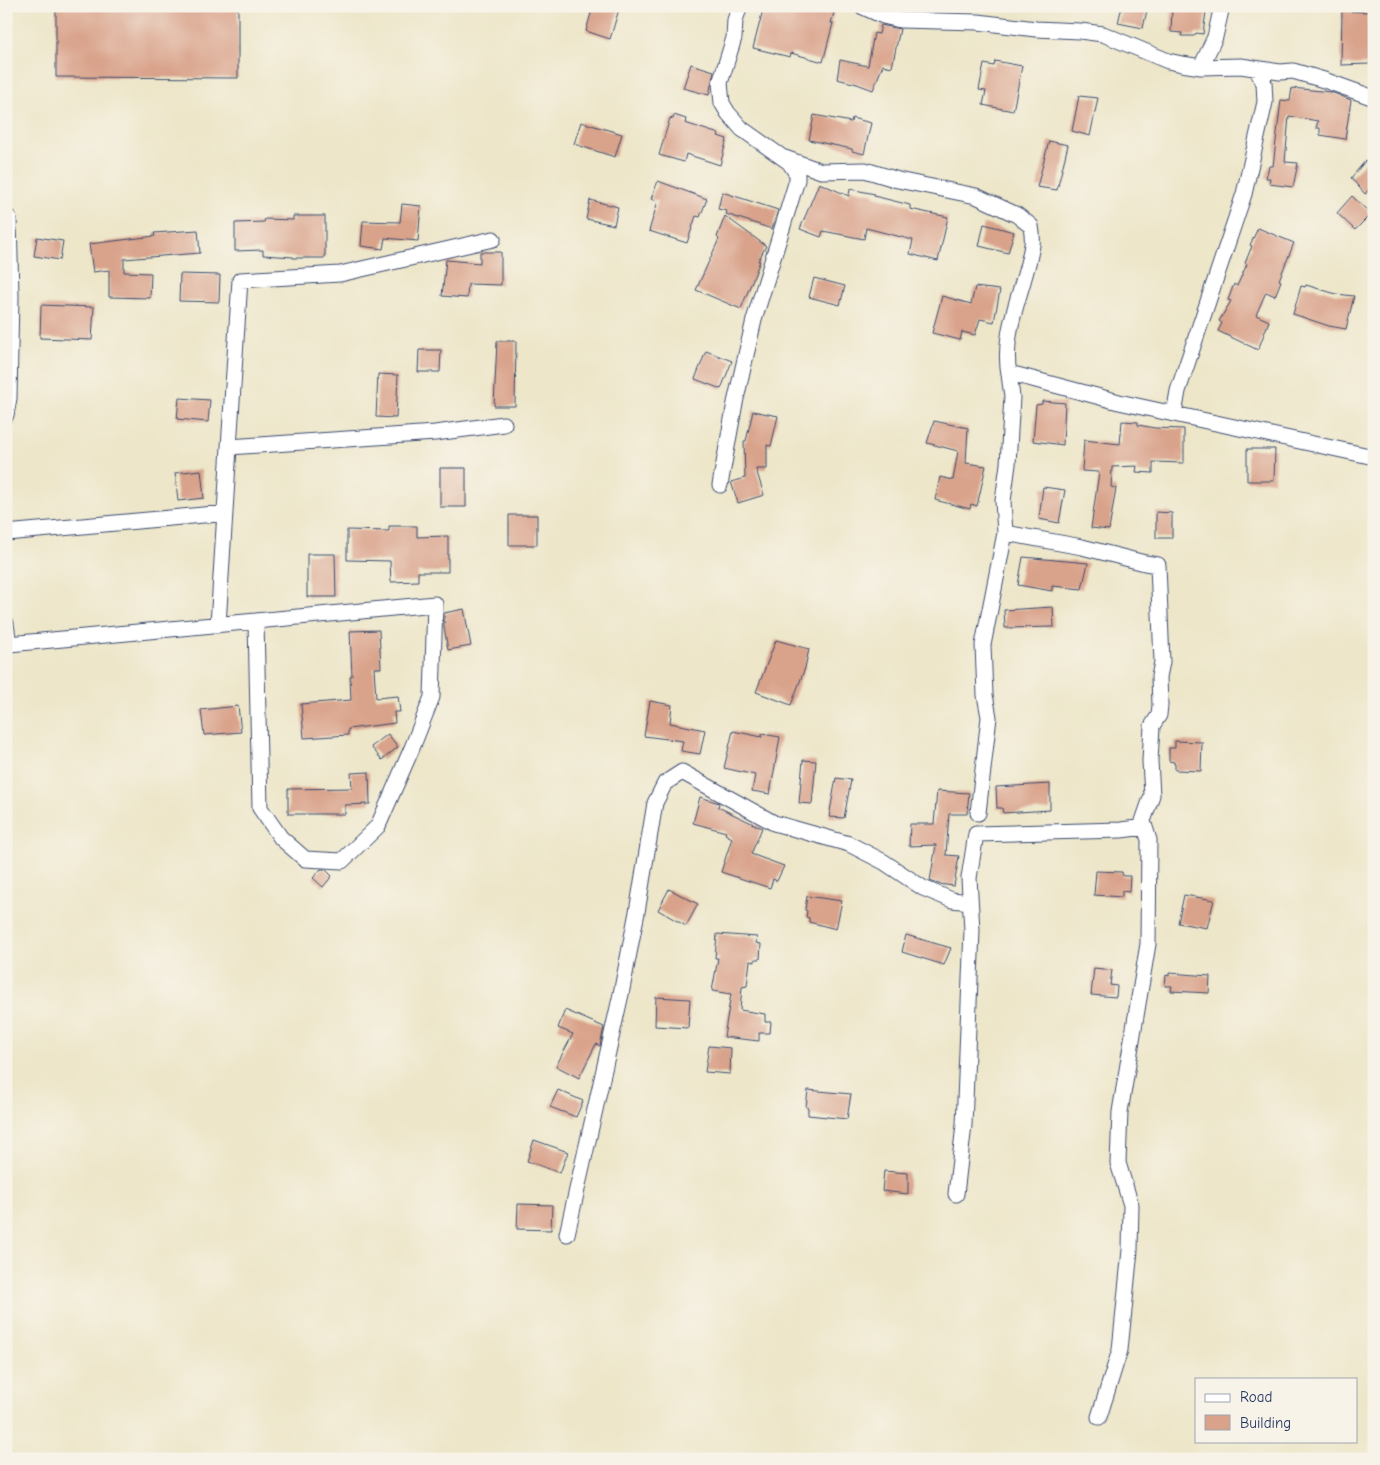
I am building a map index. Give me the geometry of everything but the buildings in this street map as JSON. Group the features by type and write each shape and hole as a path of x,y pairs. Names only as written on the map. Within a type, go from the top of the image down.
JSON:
{"street":[{"path":"720,485 735,403 754,320 797,180 797,174 794,169 742,128 728,113 722,103 720,83 734,38 735,20 740,6"},
{"path":"861,6 883,16 900,20 978,22 1103,34 1168,61 1201,66 1234,66 1280,72 1293,71 1371,93"},
{"path":"1201,66 1215,38 1222,6"},
{"path":"1174,414 1178,391 1244,194 1265,102 1264,83 1256,69"},
{"path":"780,157 821,171 865,170 898,180 976,196 1017,215 1031,226 1032,244 1009,335 1007,360 1012,397 1008,464 1003,501 1004,533 982,646 985,695 989,717 978,813"},
{"path":"6,415 9,398 9,218"},
{"path":"218,625 240,280 340,274 493,239"},
{"path":"1009,374 1119,402 1374,457"},
{"path":"229,447 434,433 504,424"},
{"path":"6,533 225,513"},
{"path":"1004,533 1082,547 1158,565 1162,662 1160,705 1159,715 1152,726 1150,761 1152,795 1143,821 1149,840 1148,944 1120,1112 1118,1163 1131,1205 1130,1250 1120,1350 1099,1417"},
{"path":"6,624 7,644 435,604 432,697 378,826 342,861 305,858 281,838 260,808 256,621"},
{"path":"567,1234 621,994 655,803 665,783 682,772 774,823 849,844 884,862 923,888 952,900 970,902"},
{"path":"956,1194 964,1125 966,1057 970,1010 972,930 969,878 976,834 1121,830 1145,827"}]}
